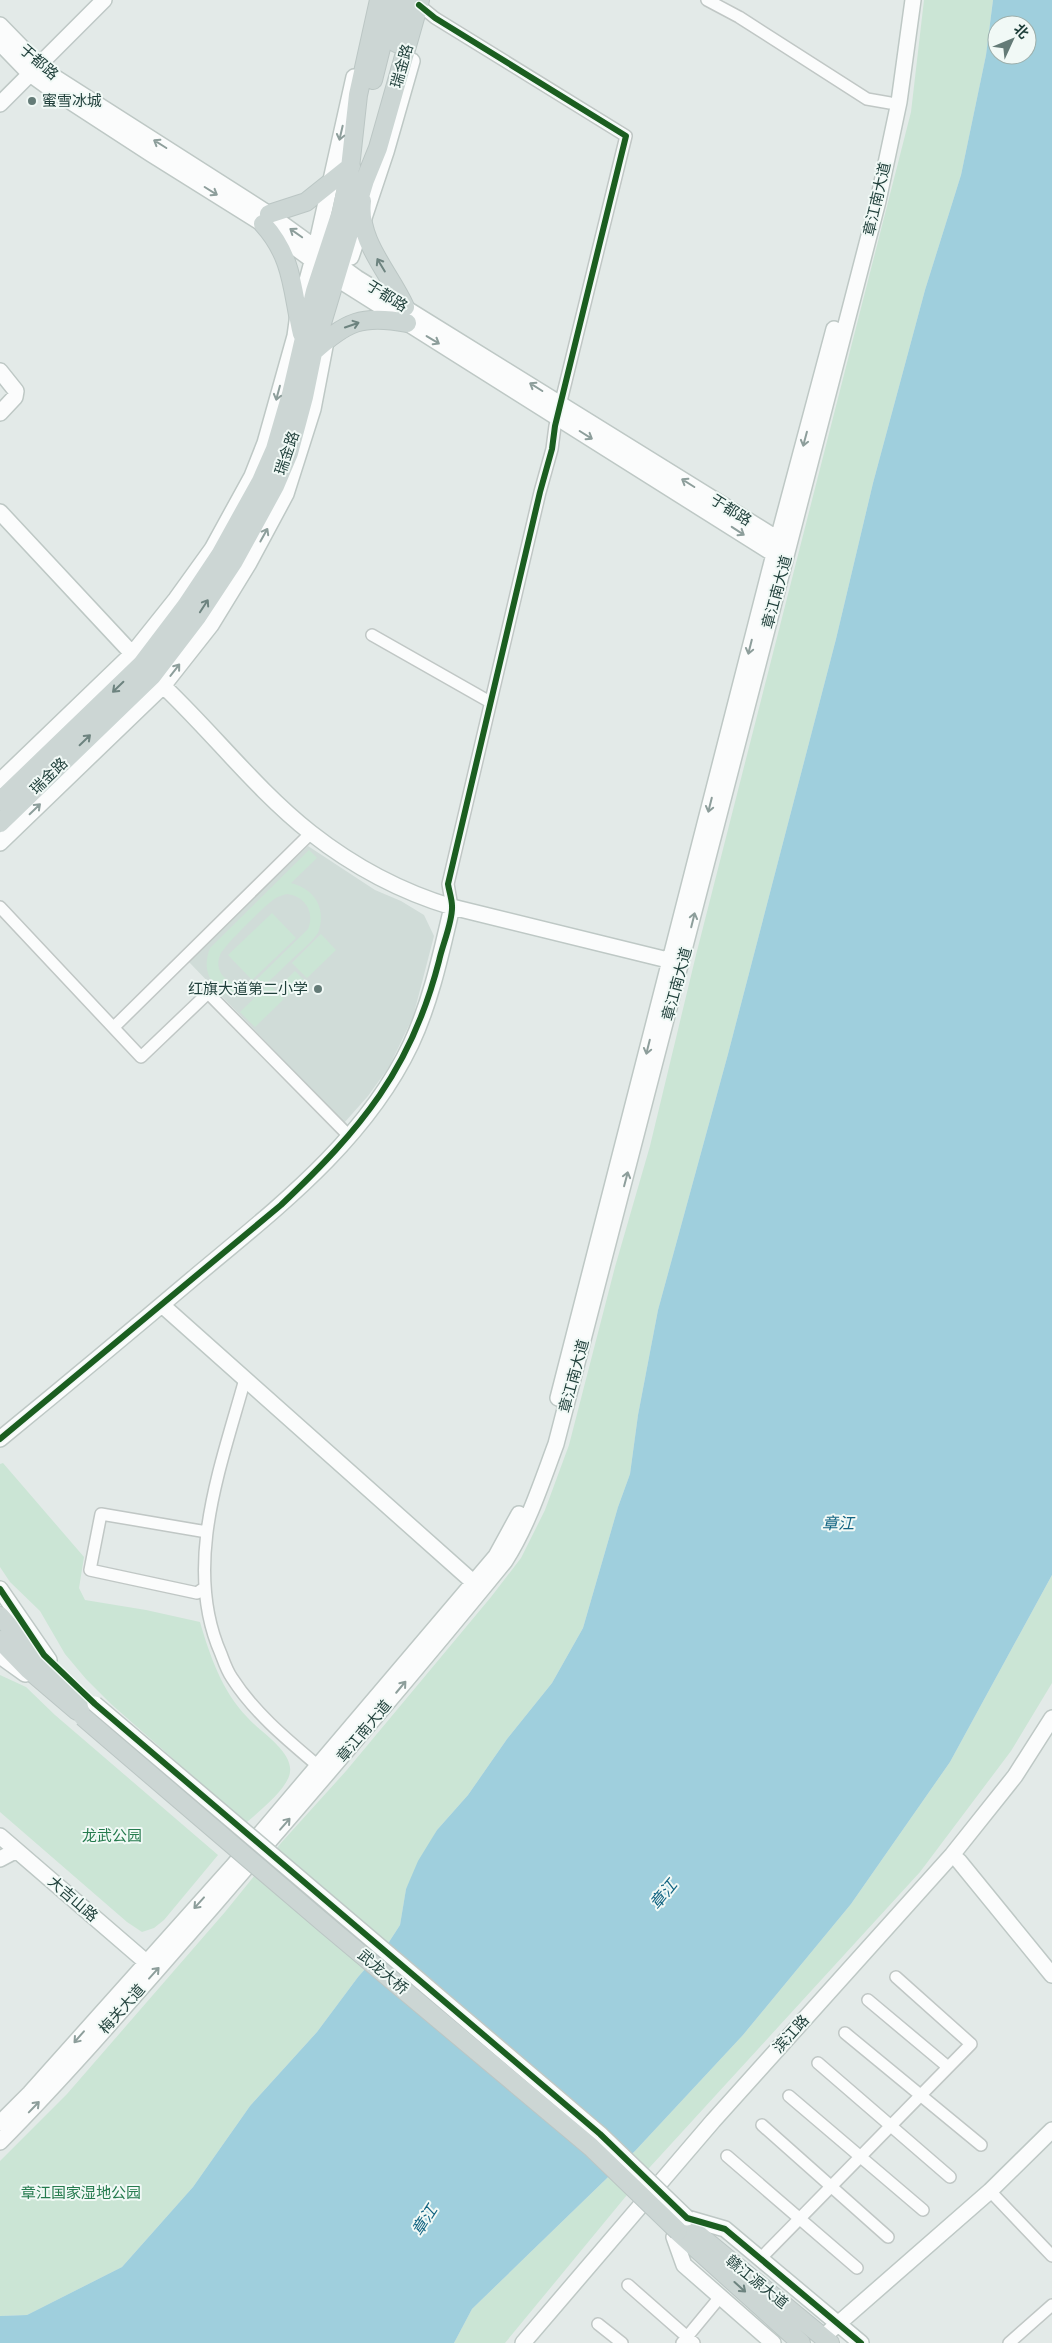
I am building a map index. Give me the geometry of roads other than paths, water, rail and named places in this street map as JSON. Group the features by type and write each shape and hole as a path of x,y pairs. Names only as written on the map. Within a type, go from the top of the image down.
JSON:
{"main road":[{"path":"0,104 104,0"},
{"path":"330,265 330,184 371,0"},
{"name":"瑞金路","path":"0,823 197,617 234,561 275,486 289,452 304,398 350,168 358,95 379,0"},
{"path":"365,180 361,209 370,246 398,291 406,315 383,320 362,321 343,328 314,345 298,314 289,267 266,219 306,202 350,168 393,0"},
{"name":"章江南大道","path":"236,1870 506,1561 517,1543 533,1506 556,1444 870,194 890,103 905,0"},
{"name":"章江南大道","path":"781,550 878,200 899,102 913,0"},
{"path":"0,843 147,670 252,476 267,434 295,336 298,314 363,219 386,152 420,3"},
{"name":"瑞金路","path":"330,265 378,148 420,3"},
{"name":"于都路","path":"0,25 35,70"},
{"name":"于都路","path":"0,43 35,70 53,76 406,315 781,550"},
{"path":"0,371 16,391 15,397 0,413"},
{"path":"0,512 147,670 276,801 312,833 382,878 420,897 452,907 676,962"},
{"path":"0,781 147,670"},
{"name":"瑞金路","path":"0,801 147,670"},
{"path":"0,1440 281,1205 349,1136 388,1084 410,1045 431,992 452,907"},
{"name":"章江南大道","path":"323,1770 473,1582 496,1556 508,1537 523,1505 547,1439 676,962"},
{"path":"162,1305 473,1582"},
{"path":"0,1589 44,1655 87,1713"},
{"path":"0,1616 87,1713"},
{"path":"0,1640 29,1670 87,1713"},
{"path":"0,1656 87,1713"},
{"name":"武龙大桥","path":"87,1713 598,2140 680,2227"},
{"name":"滨江路","path":"523,2343 713,2121 952,1855 1015,1776 1052,1718"},
{"name":"滨江路","path":"534,2343 715,2130 959,1861 1023,1782 1052,1736"},
{"name":"大吉山路","path":"0,1836 146,1962"},
{"path":"0,1859 16,1850"},
{"path":"959,1861 1052,1974"},
{"name":"梅关大道","path":"0,2123 30,2093 146,1962 236,1870"},
{"name":"梅关大道","path":"0,2142 42,2098 236,1870"},
{"path":"827,2340 838,2324 990,2191 1052,2130"},
{"path":"773,2343 684,2265 680,2227 725,2228 860,2343"},
{"name":"赣江源大道","path":"680,2227 827,2340"},
{"name":"赣江源大道","path":"680,2227 802,2343"}],"street":[{"path":"707,0 739,17 867,99 890,103"},
{"path":"420,3 435,18 626,136 559,410 552,449 540,492 448,884 452,907"},
{"path":"372,635 490,702"},
{"path":"114,1027 312,833"},
{"path":"0,907 141,1057 208,993 349,1136"},
{"path":"245,1379 224,1454 205,1548 204,1588 213,1638 230,1677 272,1726 323,1770"},
{"path":"204,1588 197,1593 90,1570 102,1514 207,1532"},
{"path":"760,2259 971,2044 896,1977"},
{"path":"868,2000 948,2067"},
{"path":"845,2033 981,2145"},
{"path":"818,2064 950,2177"},
{"path":"790,2096 923,2210"},
{"path":"762,2125 888,2237"},
{"path":"727,2156 857,2268"},
{"path":"990,2191 1052,2256"},
{"path":"628,2285 687,2341 720,2297"},
{"path":"1009,2343 1052,2305"},
{"path":"598,2324 622,2343"}],"water":[{"name":"章江","path":"993,0 1052,0 1052,1575 950,1762 851,1904 743,2035 635,2151 472,2309 454,2343 0,2343 0,2316 27,2315 122,2267 193,2187 250,2106 317,2032 358,1977 389,1942 400,1925 406,1889 418,1861 437,1830 468,1795 507,1739 552,1683 583,1628 618,1507 630,1474 638,1415 658,1310 728,1054 836,639 873,483 925,290 961,175 987,47 987,65 1037,65 1037,15 991,15"}],"place":[{"name":"蜜雪冰城","path":"32,101"},
{"name":"红旗大道第二小学","path":"318,989"}],"park label":[{"name":"龙武公园","path":"112,1836"},
{"name":"章江国家湿地公园","path":"81,2193"}]}
